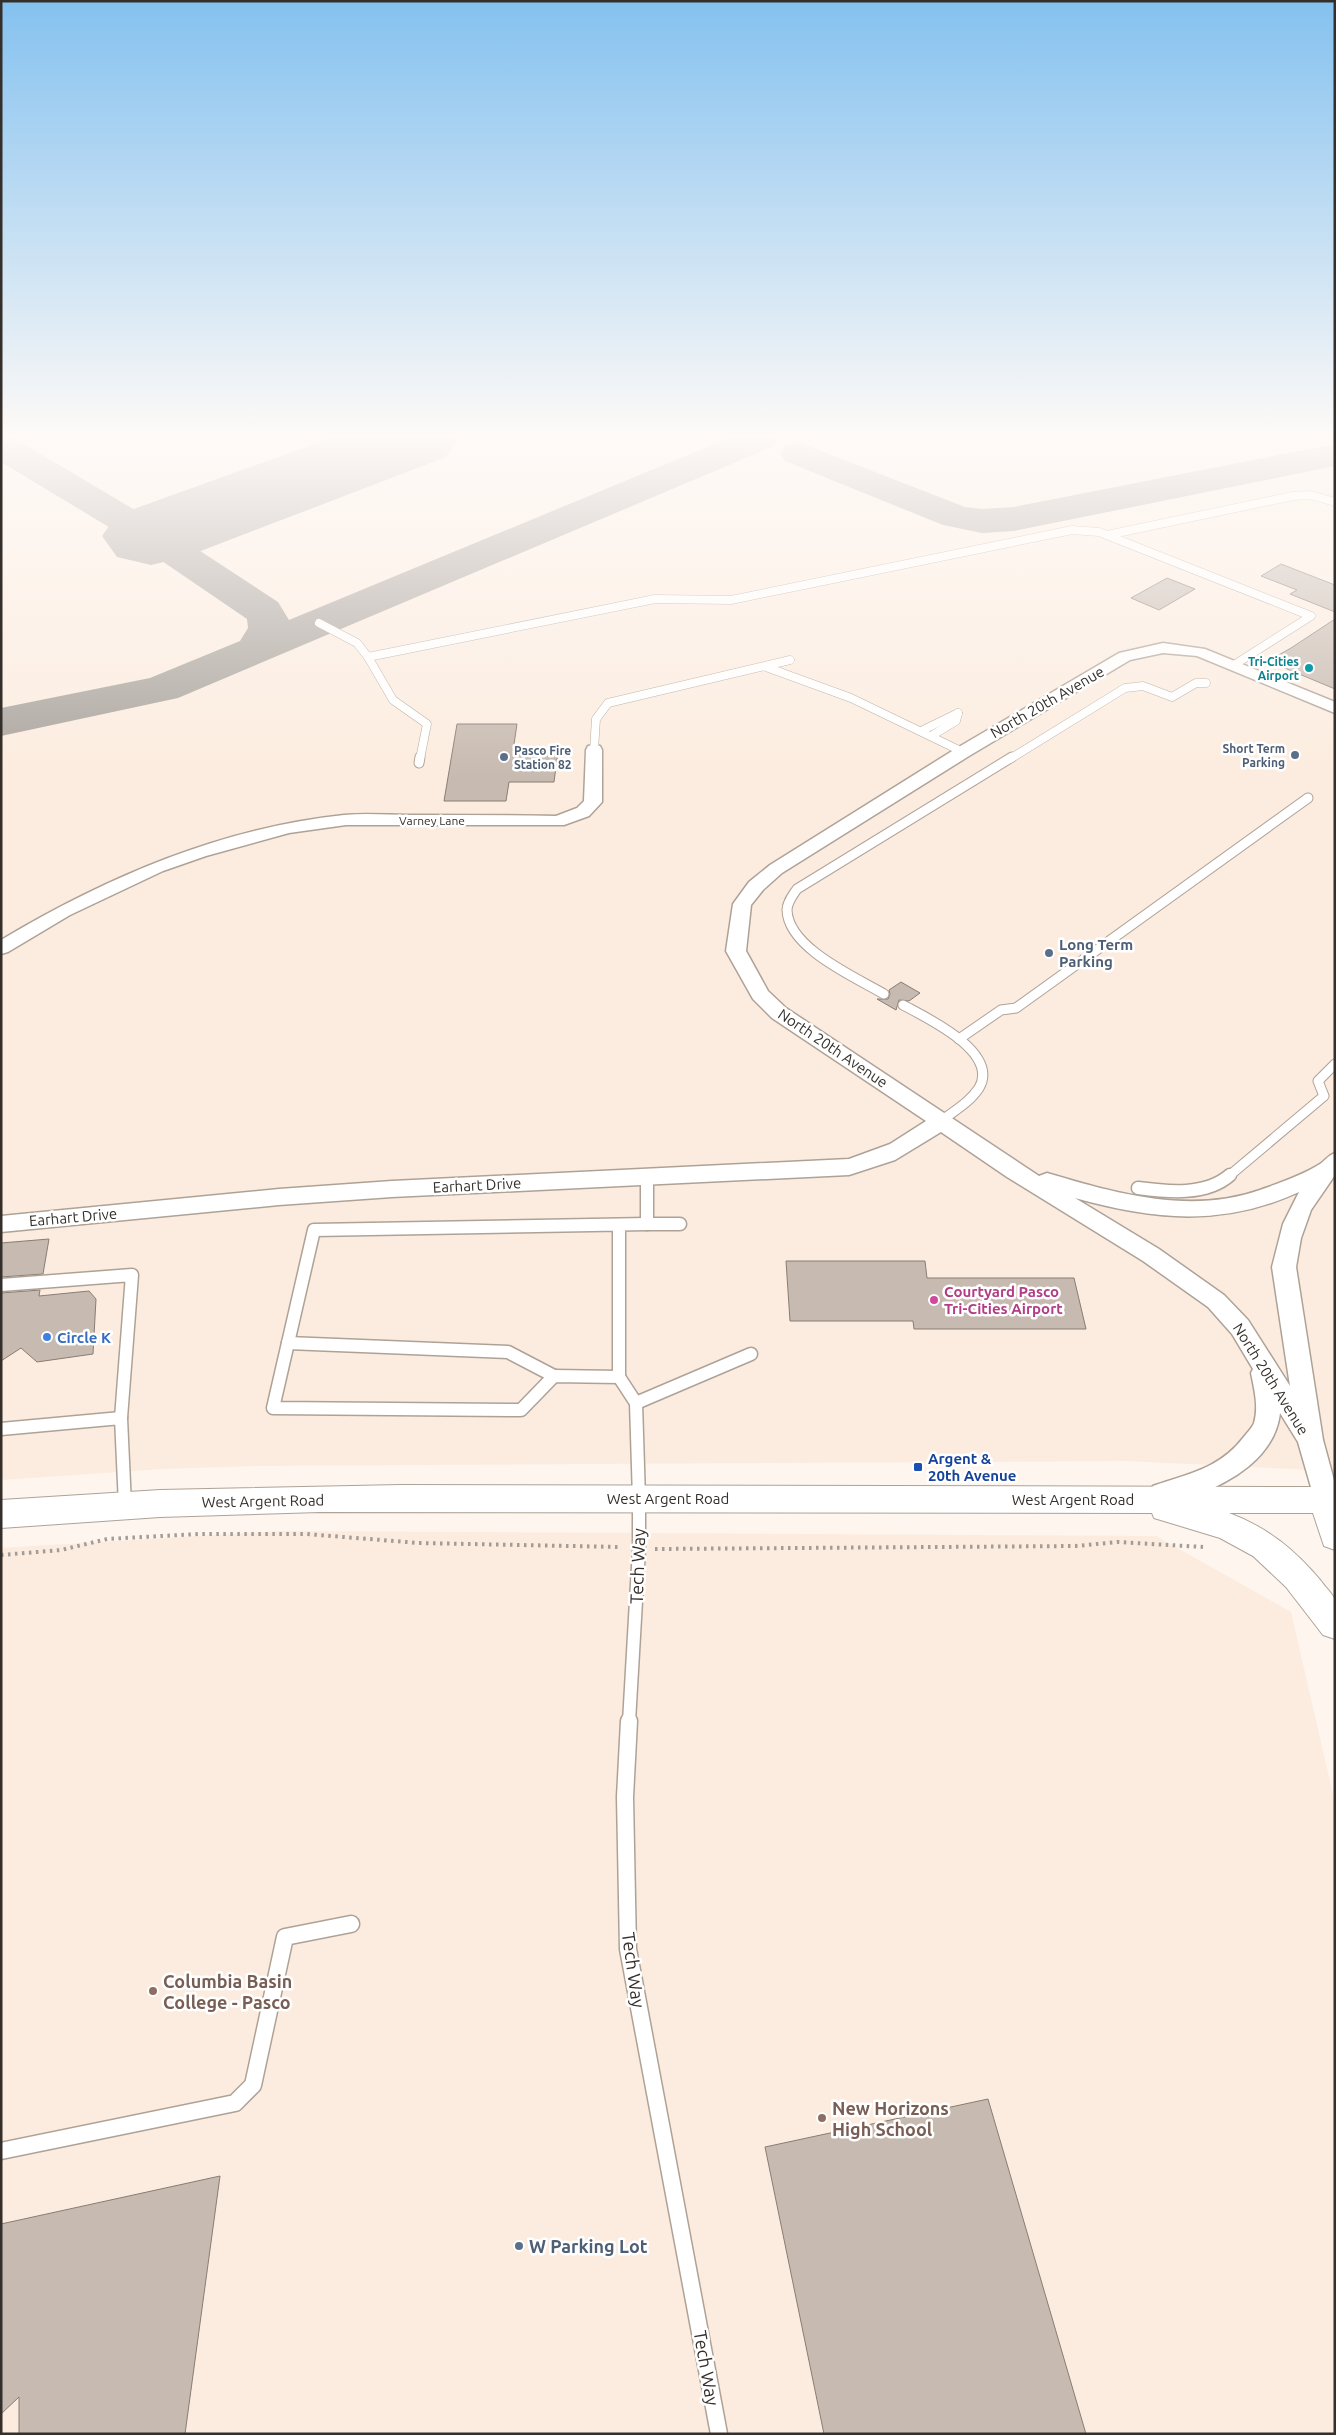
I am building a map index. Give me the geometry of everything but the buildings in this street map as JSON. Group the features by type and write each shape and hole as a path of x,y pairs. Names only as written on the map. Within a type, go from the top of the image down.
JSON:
{"main road":[{"name":"West Argent Road","path":"1,1514 125,1506 310,1500 1330,1500"},
{"path":"1137,1500 1231,1529 1251,1538 1284,1562 1335,1624"},
{"path":"1330,1500 1335,1536"}],"street":[{"name":"North 20th Avenue","path":"1310,1440 1263,1367 1240,1327 1216,1301 1151,1255 1015,1171 778,1013 760,995 736,951 742,904 776,869 963,752 1125,656 1137,652 1164,648 1200,652 1335,708"},
{"name":"Varney Lane","path":"1,948 63,912 157,867 200,852 288,828 346,820 558,821 583,812 593,802 594,750"},
{"name":"Earhart Drive","path":"1,1224 392,1189 849,1167 880,1159 904,1148 941,1121"},
{"name":"North 20th Avenue","path":"1330,1166 1296,1216 1286,1249 1284,1268 1310,1440 1330,1500"},
{"path":"1015,1171 1103,1198 1133,1205 1205,1210 1261,1199 1330,1166"},
{"path":"1137,1500 1193,1486 1228,1471 1248,1452 1265,1427 1268,1402 1263,1367"}],"lane":[{"path":"368,657 655,599 731,600 967,552"},
{"path":"1148,552 1311,616 1234,665"},
{"path":"320,623 357,643 368,657 393,700 427,724 419,763"},
{"name":"Varney Lane","path":"594,750 594,724 598,712 608,703 790,660"},
{"path":"766,667 851,698 963,752"},
{"path":"884,994 811,949 798,938 792,928 787,911 789,902 797,888 1130,686 1148,687 1172,697 1196,683 1206,683"},
{"path":"920,731 958,713 956,721 931,736"},
{"path":"959,1039 1001,1010 1016,1008 1308,798"},
{"path":"903,1005 959,1039 971,1048 978,1059 983,1080 975,1093 941,1121"},
{"path":"1138,1188 1169,1193 1200,1190 1221,1183 1324,1096 1318,1081 1335,1064"},
{"path":"647,1177 647,1224"},
{"path":"554,1376 521,1410 273,1408 314,1230 680,1224"},
{"path":"619,1225 618,1377 636,1403 751,1354"},
{"path":"1,1285 132,1275 121,1418 125,1506"},
{"path":"288,1342 508,1352 554,1376 618,1377"},
{"name":"Tech Way","path":"636,1403 639,1549 625,1797 628,1949 719,2434"},
{"path":"1,1429 121,1418"},
{"path":"1,2151 235,2103 253,2085 285,1937 351,1924"}],"path":[{"path":"1,1555 61,1550 107,1539 199,1534 306,1534 419,1542 590,1545 639,1549 1076,1546 1118,1542 1195,1546"}],"shaded area":[{"name":"Tri-Cities Airport","path":"1,552 1335,552 1335,1471 1127,1461 257,1466 162,1469 1,1480"},
{"name":"New Horizons High School","path":"282,1531 1156,1536 1291,1612 1335,1803 1335,2434 1,2434 1,1548"}],"taxiway":[{"path":"174,552 263,611 269,623 268,633 255,650"},
{"path":"255,650 490,552"},
{"path":"1,722 162,689 255,650"}],"place":[{"name":"Tri-Cities Airport","path":"1309,668"},
{"name":"Short Term Parking","path":"1295,755"},
{"name":"Pasco Fire Station 82","path":"504,757"},
{"name":"Long Term Parking","path":"1049,953"},
{"name":"Courtyard Pasco Tri-Cities Airport","path":"934,1300"},
{"name":"Circle K","path":"47,1337"},
{"name":"Argent & 20th Avenue","path":"918,1467"},
{"name":"Columbia Basin College - Pasco","path":"153,1991"},
{"name":"New Horizons High School","path":"822,2118"},
{"name":"W Parking Lot","path":"519,2246"}]}
